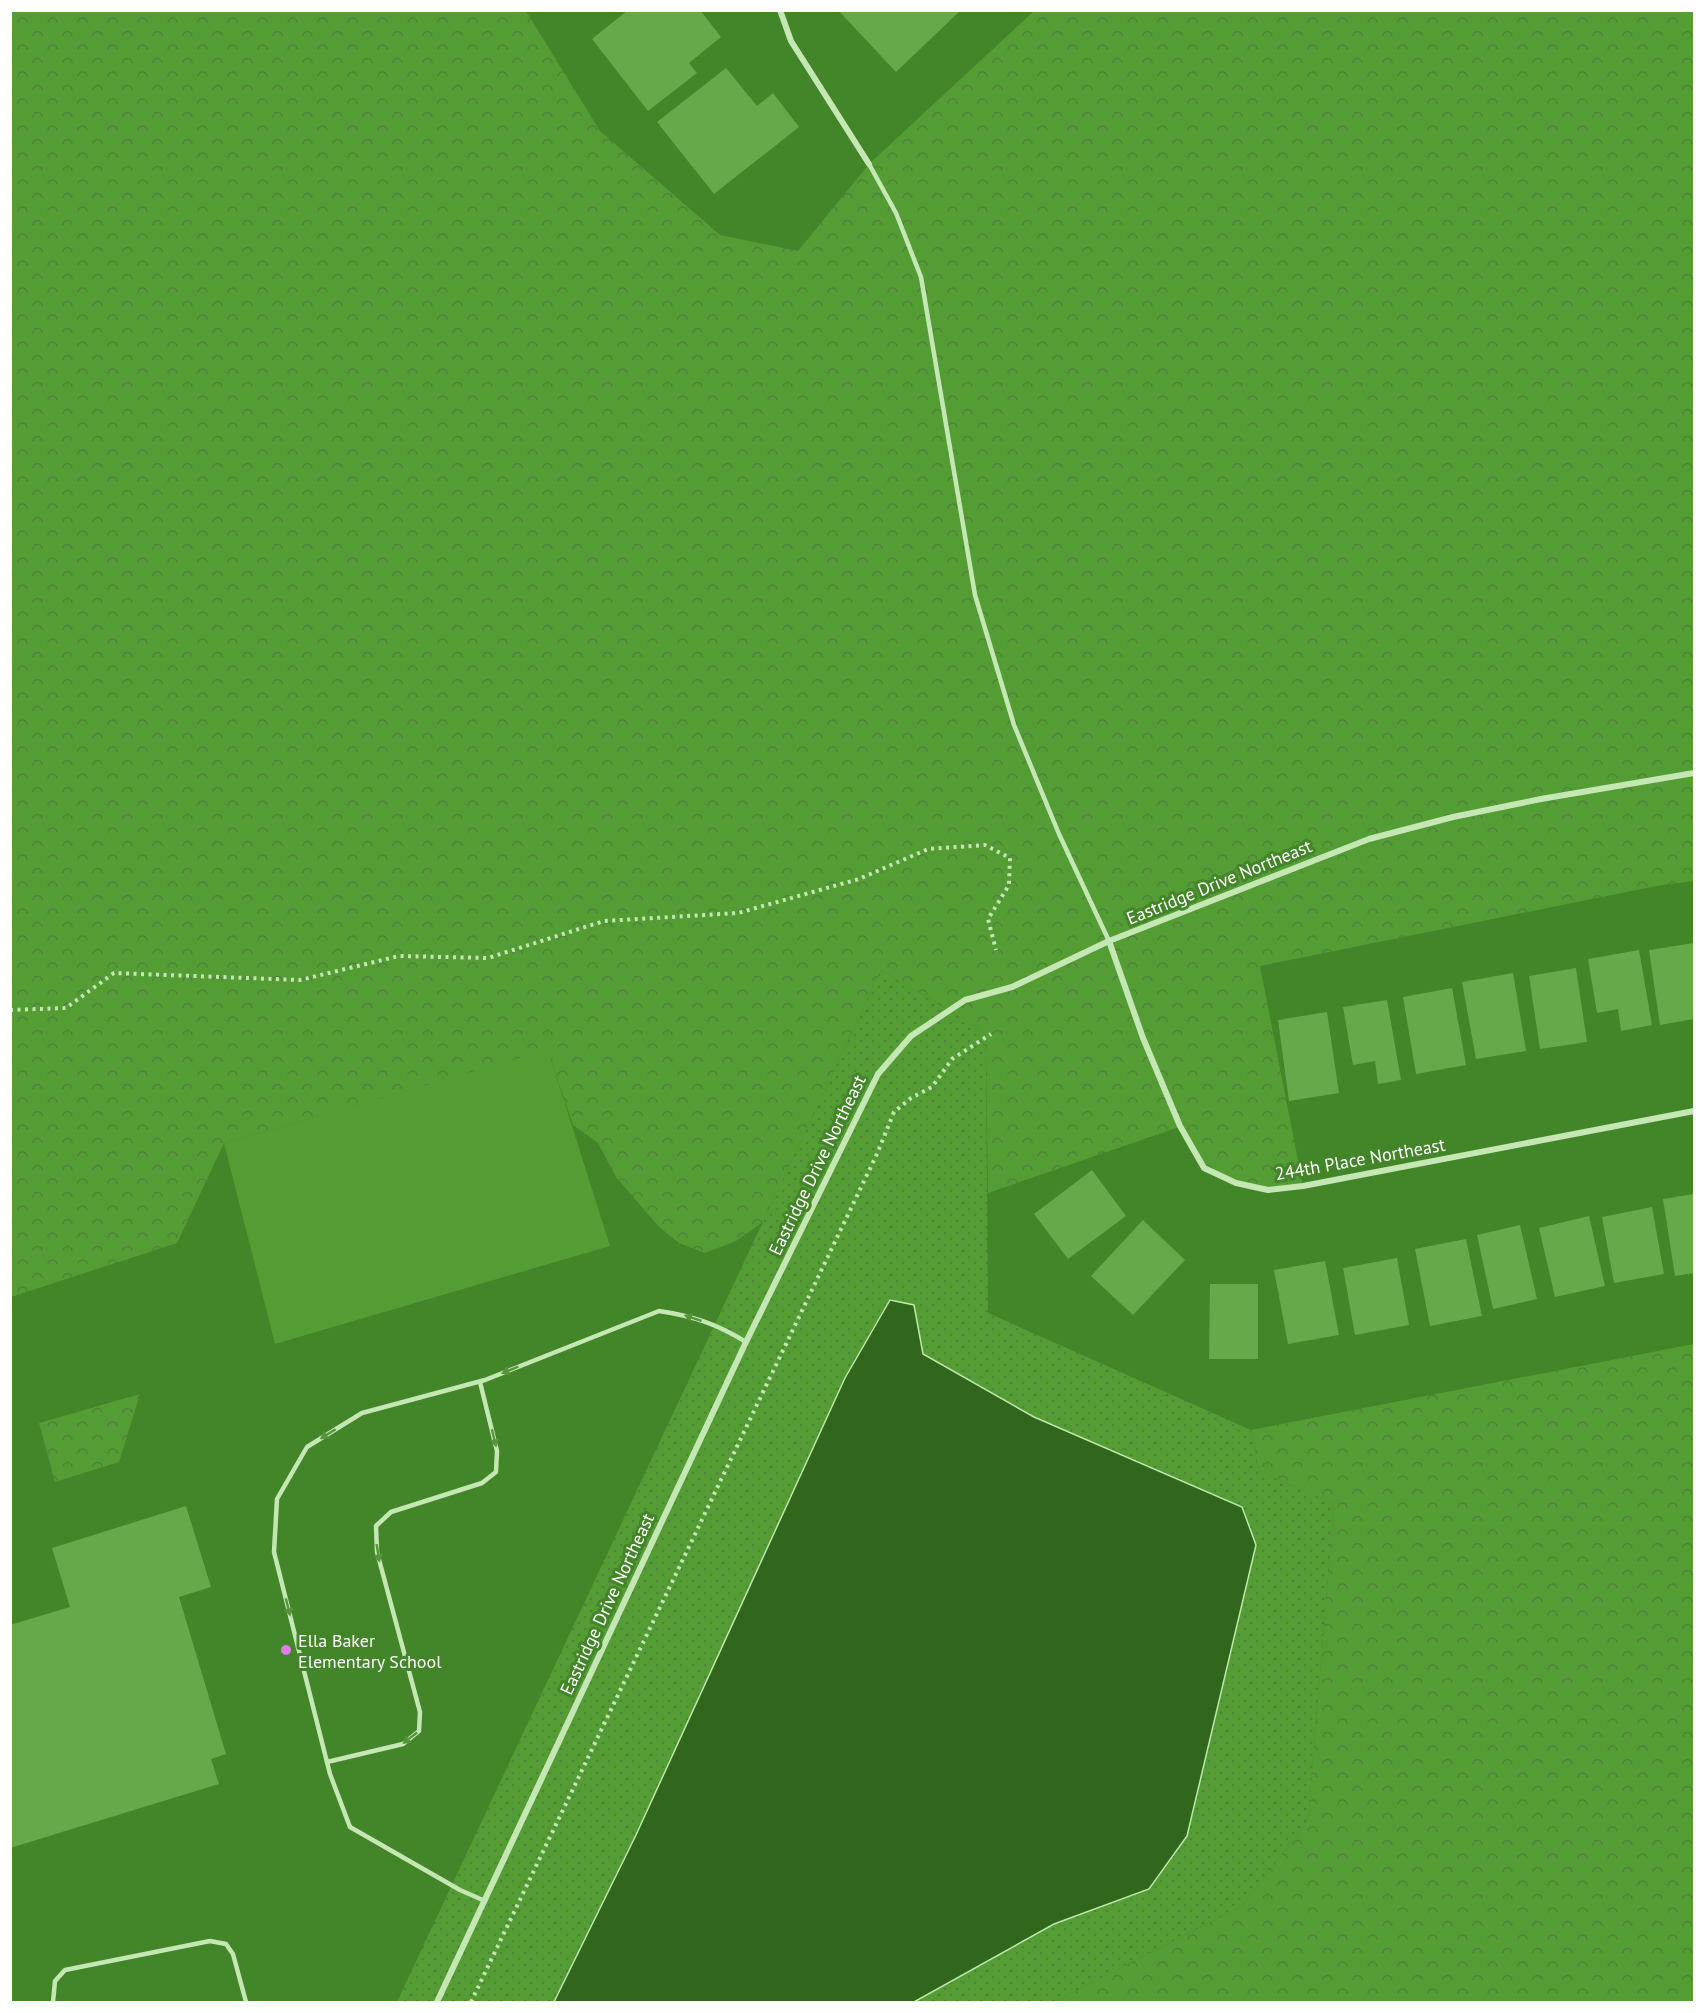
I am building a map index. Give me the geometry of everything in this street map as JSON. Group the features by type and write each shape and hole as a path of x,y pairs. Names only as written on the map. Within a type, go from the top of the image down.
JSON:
{"street":[{"path":"780,10 790,41 869,164"},
{"name":"Eastridge Drive Northeast","path":"437,2002 746,1342 878,1074 911,1036 964,1000 1012,987 1109,941 1369,839 1453,817 1541,799 1695,773"},
{"name":"244th Place Northeast","path":"1109,941 1143,1038 1180,1126 1204,1168 1236,1183 1268,1190 1303,1186 1695,1111"}],"lane":[{"path":"869,164 896,213 921,277 975,595 1014,725 1059,834 1109,941"},
{"path":"485,1901 460,1890 350,1827 330,1774 274,1552 277,1499 307,1447 362,1413 480,1382 659,1311 688,1315 727,1330 746,1342"},
{"path":"327,1762 403,1744 419,1731 420,1712 377,1552 376,1526 391,1512 482,1483 496,1472 497,1451 480,1382"},
{"path":"53,2002 55,1981 65,1970 210,1941 226,1944 233,1954 246,2002"}],"path":[{"path":"10,1010 66,1008 114,973 300,981 399,956 488,958 604,921 738,913 859,879 928,849 986,845 1010,858 1009,885 988,919 996,950"},
{"path":"471,2002 872,1165 894,1112 911,1098 932,1086 952,1059 991,1034"}],"green space":[{"path":"11,11 526,11 600,131 720,235 798,251 869,164 1034,11 1694,11 1694,881 1656,886 1260,966 1303,1186 1268,1190 1236,1183 1204,1168 1179,1127 988,1193 986,1053 977,1027 881,970 763,1222 736,1241 705,1253 679,1243 658,1226 616,1177 598,1143 573,1125 548,1051 224,1143 177,1243 11,1297"},
{"path":"881,970 977,1027 986,1053 988,1313 1251,1430 1259,1471 1334,1504 1308,1821 1242,1906 1054,2002 397,2002"},
{"path":"548,1050 610,1246 275,1344 224,1143"},
{"path":"1694,1344 1694,2002 1054,2002 1242,1906 1308,1821 1334,1504 1259,1471 1251,1430"},
{"path":"140,1394 119,1462 55,1482 39,1423"}],"shaded area":[{"path":"890,1300 914,1305 923,1354 1034,1417 1242,1507 1256,1545 1187,1836 1149,1889 1054,1924 914,2002 554,2002 636,1835 845,1378"}],"building":[{"path":"628,10 700,10 721,37 689,63 697,73 648,111 592,39"},
{"path":"838,10 961,10 896,72"},
{"path":"726,68 757,106 773,93 799,127 714,194 657,122"},
{"path":"1694,943 1694,1019 1660,1025 1649,950"},
{"path":"1639,950 1652,1025 1621,1031 1618,1009 1597,1013 1588,959"},
{"path":"1576,968 1587,1042 1540,1049 1529,976"},
{"path":"1513,973 1526,1051 1476,1059 1462,982"},
{"path":"1452,988 1466,1065 1416,1074 1403,997"},
{"path":"1387,1000 1401,1080 1378,1084 1375,1061 1353,1065 1343,1007"},
{"path":"1327,1012 1339,1093 1289,1101 1278,1020"},
{"path":"1092,1170 1126,1216 1068,1259 1034,1214"},
{"path":"1694,1194 1694,1273 1675,1276 1663,1199"},
{"path":"1652,1207 1664,1274 1614,1283 1602,1217"},
{"path":"1589,1216 1605,1286 1555,1297 1539,1228"},
{"path":"1143,1220 1185,1260 1133,1315 1091,1276"},
{"path":"1520,1225 1537,1299 1493,1309 1477,1235"},
{"path":"1466,1239 1482,1316 1430,1326 1415,1249"},
{"path":"1397,1258 1409,1325 1355,1335 1343,1268"},
{"path":"1325,1261 1339,1335 1288,1344 1274,1270"},
{"path":"1210,1284 1258,1284 1258,1359 1209,1359"},
{"path":"186,1506 211,1587 179,1597 226,1754 211,1759 219,1784 10,1848 10,1625 70,1607 52,1548"}],"place":[{"name":"Ella Baker Elementary School","path":"286,1650"}]}
